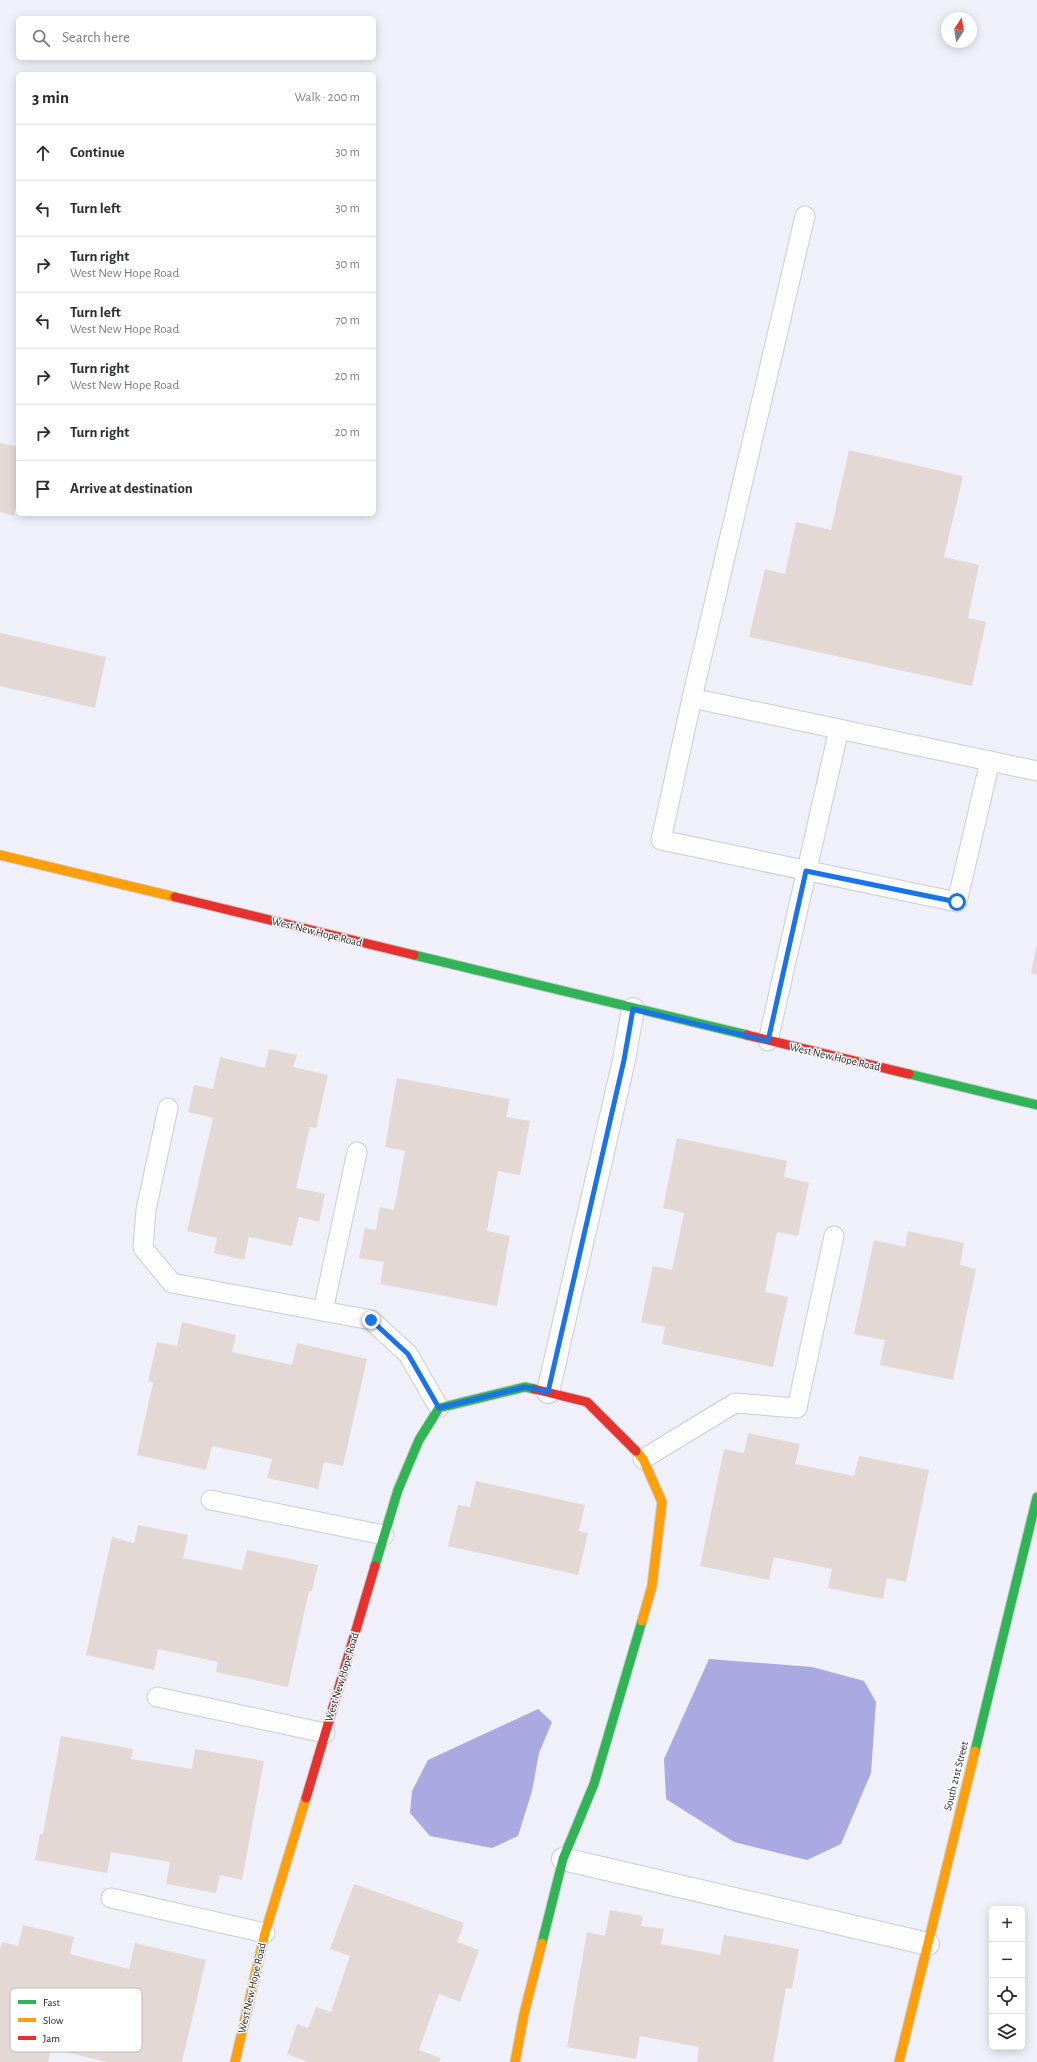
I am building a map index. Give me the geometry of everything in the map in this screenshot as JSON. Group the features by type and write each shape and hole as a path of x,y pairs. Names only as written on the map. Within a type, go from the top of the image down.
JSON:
{"street":[{"name":"West New Hope Road","path":"0,855 633,1009 1037,1105"},
{"path":"548,1392 624,1060 633,1009"},
{"path":"439,1408 525,1387 587,1402 643,1459 662,1502 652,1586 594,1784 563,1858 524,2014 515,2062"},
{"name":"West New Hope Road","path":"235,2062 264,1933 398,1490 419,1440 439,1408"},
{"name":"South 21st Street","path":"899,2062 1037,1497"},
{"path":"563,1858 928,1944"}],"lane":[{"path":"805,216 692,698 661,840 957,902 990,761"},
{"path":"692,698 1037,771"},
{"path":"768,1041 840,729"},
{"path":"168,1108 146,1210 143,1248 172,1283 371,1320 408,1354 439,1408"},
{"path":"323,1311 357,1152"},
{"path":"643,1459 735,1403 797,1408 834,1236"},
{"path":"211,1500 384,1535"},
{"path":"157,1697 325,1733"},
{"path":"112,1898 264,1933"}],"water":[{"path":"709,1659 812,1667 864,1681 876,1702 871,1773 841,1844 807,1860 734,1842 666,1799 664,1759"},
{"path":"538,1709 552,1722 539,1753 532,1791 518,1836 492,1848 430,1836 410,1813 412,1791 428,1760"}],"building":[{"path":"0,443 16,447 16,506 14,516 0,512"},
{"path":"849,450 963,476 944,557 979,565 968,618 986,622 972,686 749,637 765,569 785,574 796,522 831,530"},
{"path":"0,633 106,657 95,708 0,686"},
{"path":"1037,947 1037,975 1031,973"},
{"path":"269,1049 297,1055 293,1067 328,1075 316,1128 310,1127 296,1188 325,1194 319,1222 299,1217 292,1246 249,1237 244,1260 214,1253 217,1238 187,1231 213,1118 188,1112 194,1085 213,1089 220,1057 265,1068"},
{"path":"397,1078 510,1099 506,1117 530,1121 520,1175 498,1171 487,1231 510,1236 497,1306 380,1284 384,1262 359,1258 365,1228 376,1230 380,1207 394,1210 405,1151 385,1147"},
{"path":"677,1138 787,1161 784,1177 809,1183 798,1236 777,1232 765,1292 788,1297 773,1367 662,1344 665,1327 641,1322 653,1266 672,1270 684,1213 663,1208"},
{"path":"908,1231 964,1243 960,1265 976,1269 953,1380 880,1365 885,1340 854,1334 874,1240 905,1247"},
{"path":"182,1322 236,1335 232,1352 292,1365 297,1343 367,1359 343,1466 324,1462 318,1489 267,1478 272,1459 212,1446 206,1470 137,1455 153,1383 148,1381 157,1342 177,1346"},
{"path":"748,1433 800,1444 795,1464 854,1476 859,1456 929,1470 906,1582 887,1578 883,1599 828,1588 832,1569 774,1557 769,1580 700,1566 724,1449 744,1453"},
{"path":"476,1481 585,1505 579,1531 588,1533 578,1575 448,1546 458,1505 470,1507"},
{"path":"138,1525 188,1535 183,1558 242,1570 247,1550 318,1565 312,1591 309,1591 288,1687 216,1672 218,1662 158,1649 154,1670 86,1655 112,1537 134,1543"},
{"path":"61,1736 133,1749 131,1759 192,1769 195,1749 264,1761 242,1880 220,1875 216,1893 166,1884 170,1862 111,1852 107,1873 35,1860 40,1834 43,1834"},
{"path":"354,1884 464,1923 457,1942 479,1950 460,2002 439,1994 419,2050 441,2058 439,2062 308,2062 287,2054 297,2024 308,2028 316,2007 331,2012 350,1956 330,1949"},
{"path":"610,1910 643,1916 641,1926 664,1929 661,1944 720,1955 724,1935 799,1949 792,1989 786,1988 773,2062 697,2062 699,2047 640,2036 636,2059 567,2047 587,1932 605,1936"},
{"path":"23,1925 74,1937 70,1954 129,1969 135,1943 206,1960 182,2062 108,2062 64,2052 142,2052 142,1988 10,1988 10,2052 50,2052 48,2062 0,2062 0,1949 2,1942 18,1946"}],"traffic: fast":[{"path":"414,955 747,1035"},
{"path":"909,1074 1037,1105"},
{"path":"375,1566 398,1490 419,1440 439,1408 525,1387 534,1389"},
{"path":"975,1751 1037,1497"},
{"path":"542,1943 563,1859 594,1784 642,1621"}],"traffic: slow":[{"path":"0,855 175,897"},
{"path":"636,1451 643,1459 662,1502 652,1586 642,1621"},
{"path":"899,2062 975,1751"},
{"path":"235,2062 265,1933 306,1798"},
{"path":"515,2062 524,2014 542,1943"}],"traffic: jam":[{"path":"175,897 414,955"},
{"path":"747,1035 909,1074"},
{"path":"534,1389 587,1402 636,1451"},
{"path":"306,1798 375,1566"}],"route":[{"path":"371,1320 408,1354 439,1408 525,1387 548,1392 624,1060 633,1009 768,1041 806,871 957,902"}]}
